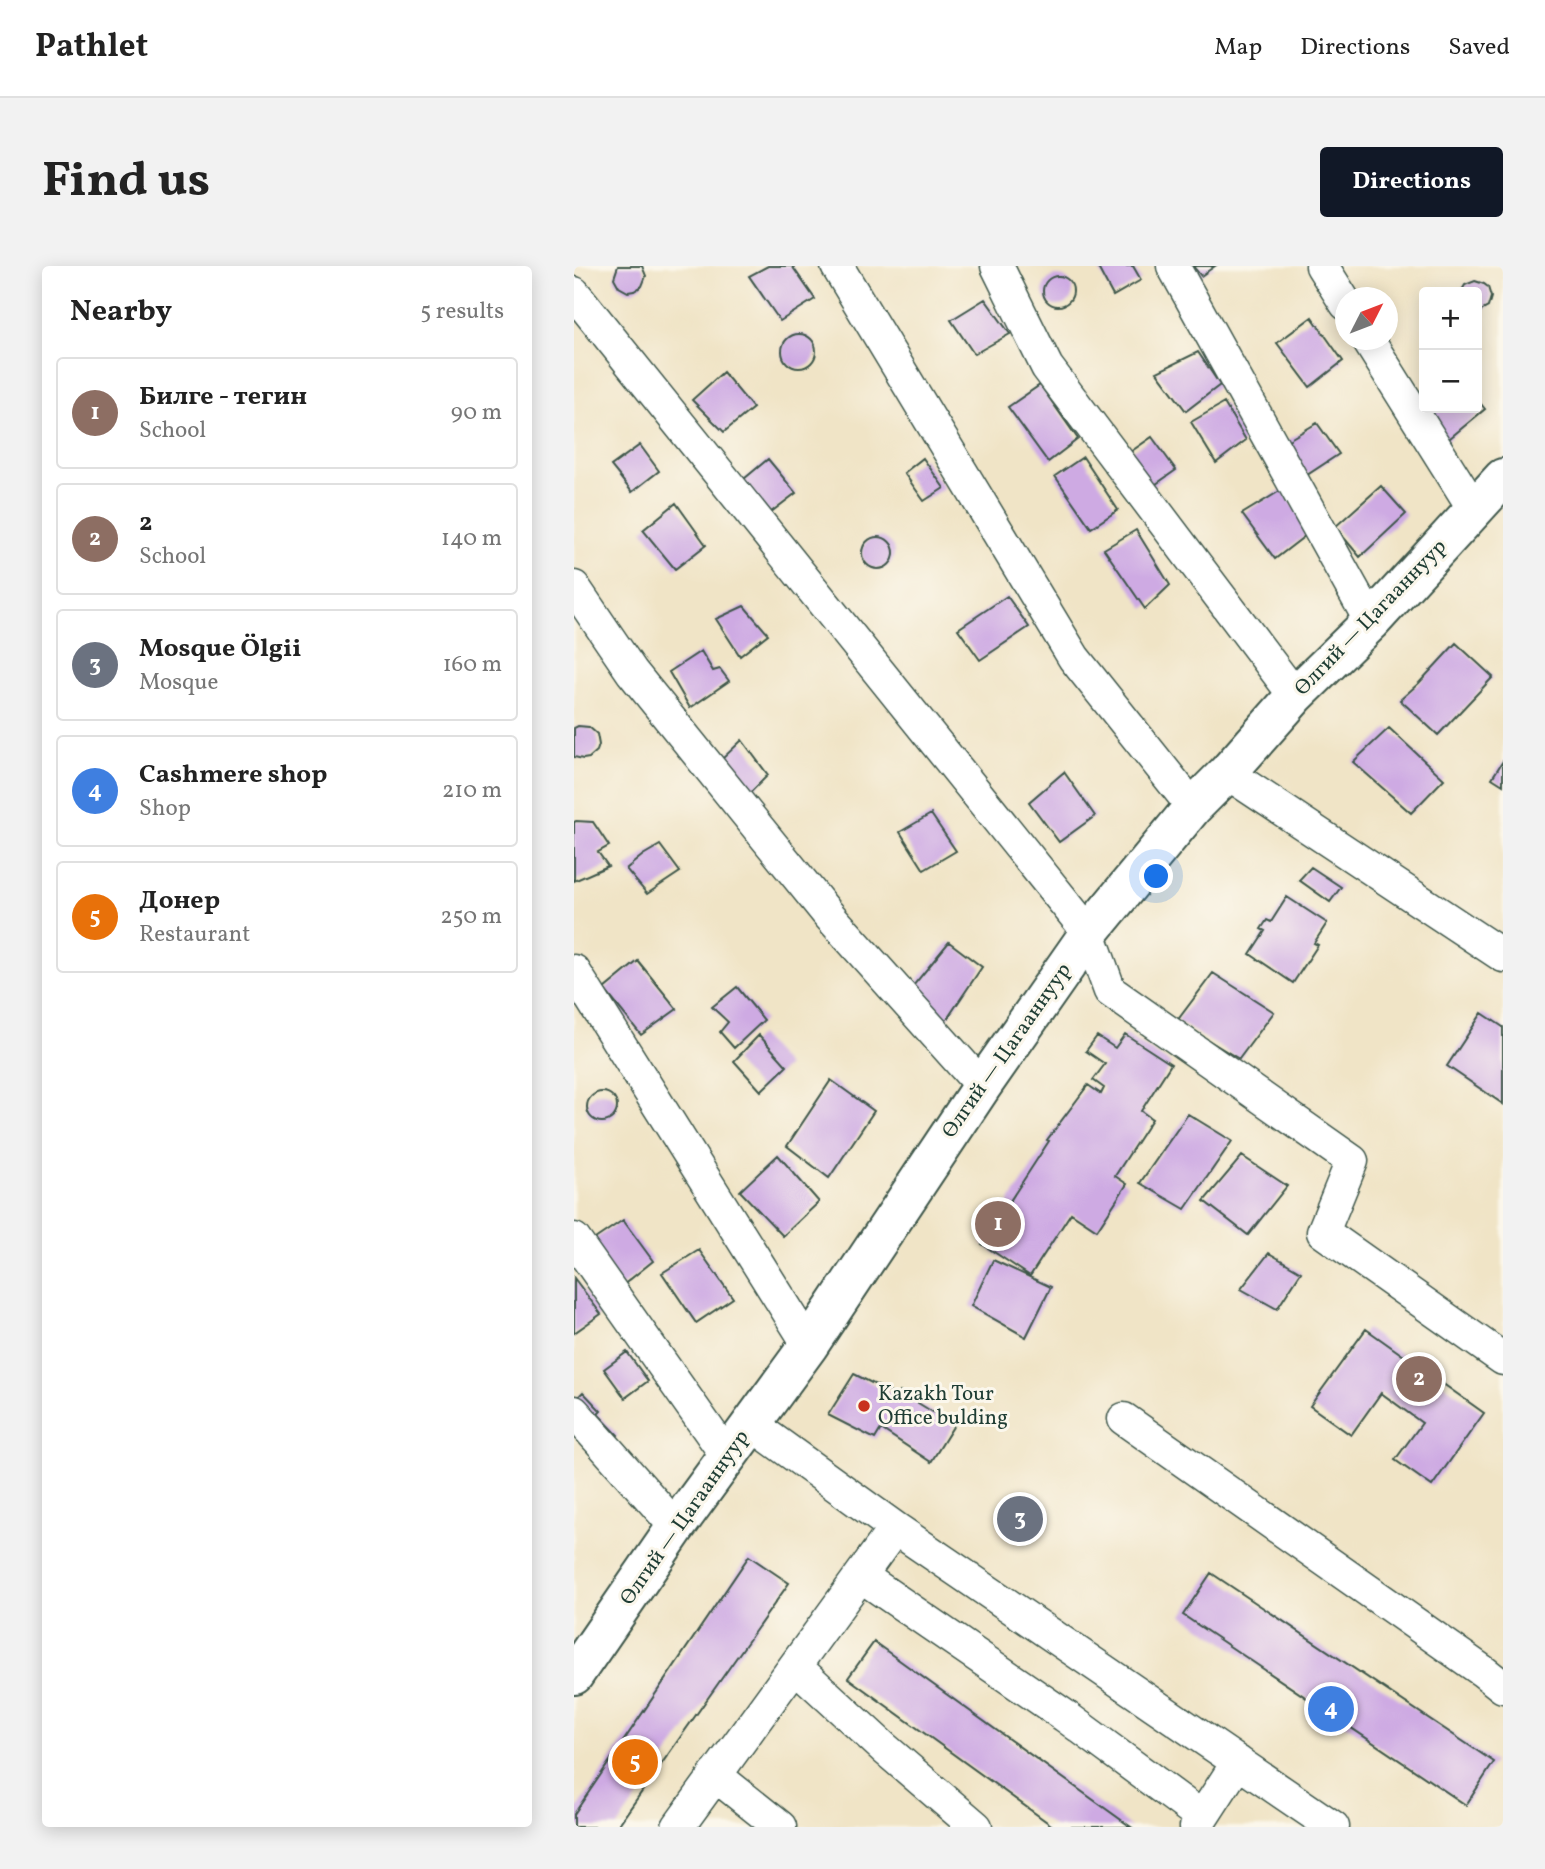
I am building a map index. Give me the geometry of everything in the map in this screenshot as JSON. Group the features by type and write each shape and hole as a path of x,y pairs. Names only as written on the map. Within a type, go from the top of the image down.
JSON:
{"highway":[{"name":"Өлгий — Цагааннуур","path":"574,1675 676,1527 808,1345 982,1086 1089,933 1193,807 1227,774 1295,696 1371,622 1503,478"}],"street":[{"path":"837,266 1074,658 1193,807"},
{"path":"997,266 1047,367 1295,696"},
{"path":"1172,266 1371,622"},
{"path":"1322,266 1335,287"},
{"path":"574,293 1089,933 1110,991 1352,1161 1323,1233 1503,1359"},
{"path":"1374,350 1474,509"},
{"path":"574,587 632,672 827,913 982,1086"},
{"path":"1227,774 1503,956"},
{"path":"574,971 808,1345"},
{"path":"574,1239 727,1456"},
{"path":"574,1412 676,1527"},
{"path":"1124,1419 1503,1687"},
{"path":"751,1424 895,1528 1333,1827"},
{"path":"678,1827 895,1528"},
{"path":"861,1576 1065,1716 1199,1822 1238,1762"},
{"path":"795,1667 976,1827"},
{"path":"715,1775 780,1827"}],"building":[{"path":"618,266 642,266 646,276 642,286 628,292 619,287 614,278"},
{"path":"768,266 792,266 815,299 780,321 749,276"},
{"path":"1097,266 1133,266 1141,280 1113,296"},
{"path":"1193,266 1215,266 1201,276"},
{"path":"1058,276 1069,280 1073,291 1069,302 1058,306 1047,302 1043,291 1047,280"},
{"path":"1475,281 1488,287 1491,297 1488,307 1482,310 1482,287 1464,287"},
{"path":"985,299 1010,334 974,354 951,320"},
{"path":"1312,317 1343,361 1310,387 1277,343"},
{"path":"799,334 811,339 816,351 811,363 799,368 787,363 782,351 787,339"},
{"path":"1198,352 1220,385 1186,411 1157,372"},
{"path":"723,372 753,408 724,432 692,400"},
{"path":"1040,385 1078,439 1048,462 1008,407"},
{"path":"1224,403 1246,440 1216,463 1191,422"},
{"path":"1427,413 1480,413 1444,443"},
{"path":"1317,423 1339,454 1307,475 1285,442"},
{"path":"1152,437 1176,470 1146,491 1123,457"},
{"path":"640,445 659,471 632,492 611,466"},
{"path":"1083,457 1118,510 1091,528 1055,476"},
{"path":"923,458 944,488 924,501 904,473"},
{"path":"768,459 796,493 762,519 738,484"},
{"path":"1381,486 1406,514 1360,557 1335,527"},
{"path":"1283,489 1310,532 1275,559 1242,514"},
{"path":"676,503 706,545 675,569 643,530"},
{"path":"1136,530 1170,585 1145,609 1104,549"},
{"path":"878,537 889,542 894,553 889,564 878,569 867,564 862,553 867,542"},
{"path":"1007,596 1029,627 980,660 958,629"},
{"path":"744,606 768,634 740,656 716,619"},
{"path":"1456,643 1493,677 1438,735 1400,700"},
{"path":"701,651 713,671 720,669 729,681 690,708 669,672"},
{"path":"589,727 597,734 597,751 589,758 574,757 574,728"},
{"path":"1389,728 1444,779 1411,813 1353,762"},
{"path":"742,740 768,775 749,794 722,759"},
{"path":"1503,761 1503,785 1492,778"},
{"path":"1064,772 1095,816 1059,842 1029,802"},
{"path":"931,814 956,851 924,870 900,832"},
{"path":"574,822 593,822 609,846 598,852 608,866 574,881"},
{"path":"660,845 680,872 647,894 626,869"},
{"path":"1311,867 1341,887 1330,902 1299,880"},
{"path":"1287,897 1327,923 1314,943 1318,945 1293,983 1250,954 1265,931 1261,929 1267,920 1271,922"},
{"path":"949,942 982,967 945,1022 908,992"},
{"path":"638,961 677,1009 641,1035 604,989"},
{"path":"1213,973 1274,1012 1239,1059 1177,1021"},
{"path":"737,987 764,1020 734,1048 720,1032 728,1022 712,1007"},
{"path":"1482,1013 1503,1027 1503,1104 1447,1066"},
{"path":"1125,1034 1171,1064 1141,1111 1152,1119 1115,1176 1127,1184 1097,1230 1071,1213 1030,1276 982,1244 1049,1141 1047,1140 1088,1085 1101,1094 1104,1088 1093,1080 1105,1064 1086,1051 1097,1036 1115,1048"},
{"path":"759,1035 787,1066 761,1091 734,1061"},
{"path":"831,1080 874,1111 829,1178 787,1146"},
{"path":"602,1092 613,1096 617,1107 613,1118 602,1122 591,1118 587,1107 591,1096"},
{"path":"1188,1114 1232,1141 1185,1209 1140,1183"},
{"path":"778,1155 819,1202 783,1236 740,1191"},
{"path":"1242,1156 1287,1186 1248,1235 1204,1201"},
{"path":"623,1220 653,1261 617,1290 589,1243"},
{"path":"699,1250 733,1298 696,1323 662,1273"},
{"path":"1269,1253 1301,1272 1277,1309 1241,1289"},
{"path":"993,1260 1051,1287 1026,1337 971,1306"},
{"path":"574,1278 601,1314 574,1333"},
{"path":"1366,1329 1484,1413 1432,1486 1395,1460 1422,1423 1381,1393 1351,1435 1310,1406"},
{"path":"627,1352 648,1381 625,1398 604,1369"},
{"path":"854,1374 897,1396 900,1392 954,1425 931,1462 881,1429 875,1439 828,1415"},
{"path":"583,1392 601,1411 598,1414 618,1435 611,1442 574,1401"},
{"path":"749,1556 789,1583 617,1827 574,1827 574,1814"},
{"path":"1211,1573 1494,1762 1466,1805 1183,1615"},
{"path":"874,1642 1131,1827 1054,1827 848,1678"}],"place":[{"name":"Билге - тегин","path":"998,1224"},
{"name":"2","path":"1419,1379"},
{"name":"Kazakh Tour Office bulding","path":"864,1406"},
{"name":"Mosque Ölgii","path":"1020,1519"},
{"name":"Cashmere shop","path":"1331,1709"},
{"name":"Донер","path":"635,1762"}]}
